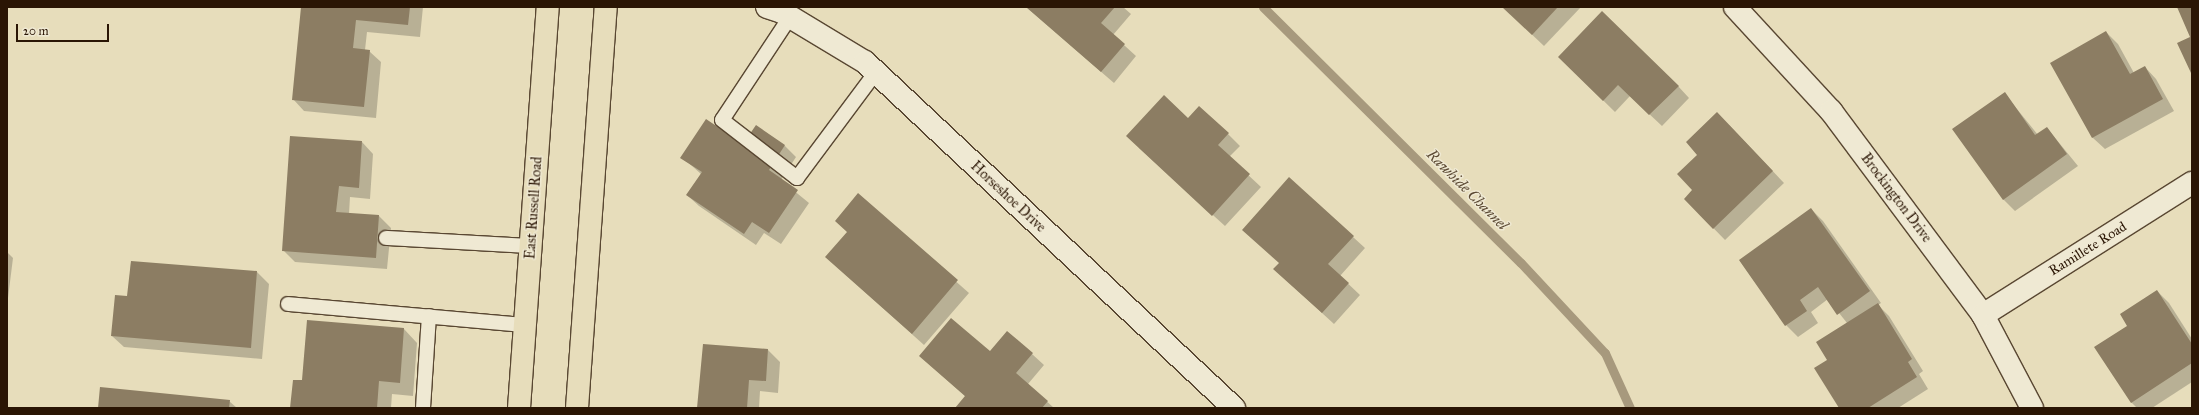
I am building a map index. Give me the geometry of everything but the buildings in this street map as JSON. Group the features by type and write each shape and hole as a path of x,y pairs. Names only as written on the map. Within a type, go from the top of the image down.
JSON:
{"main road":[{"name":"East Russell Road","path":"519,408 548,7"},
{"path":"577,408 606,7"}],"street":[{"name":"Horseshoe Drive","path":"767,7 790,18 865,62 1234,408"},
{"name":"Brockington Drive","path":"1735,7 1831,111 1983,315 2032,408"},
{"name":"Ramillete Road","path":"1983,315 2192,182"}],"lane":[{"path":"790,18 722,120 797,178 876,72"},
{"path":"386,238 531,246"},
{"path":"288,304 525,325"},
{"path":"422,408 429,316"}],"waterway":[{"name":"Rawhide Channel","path":"1263,7 1521,263 1605,353 1630,408"}]}
